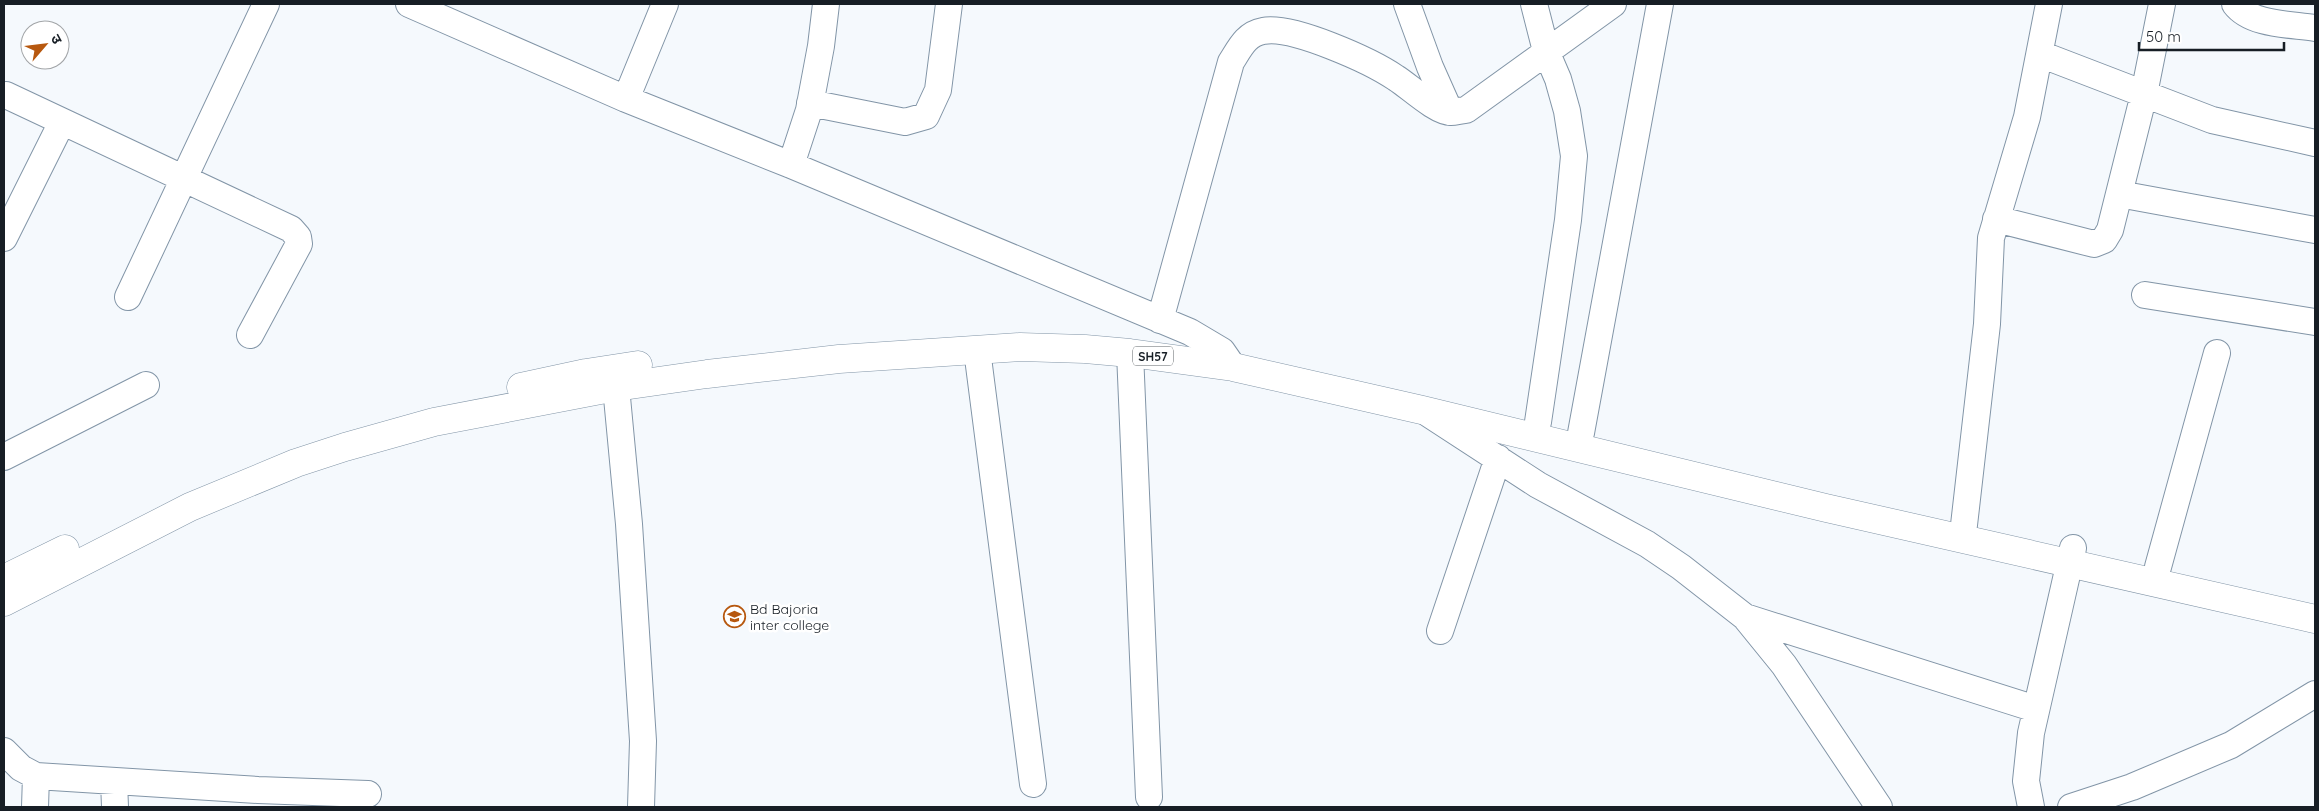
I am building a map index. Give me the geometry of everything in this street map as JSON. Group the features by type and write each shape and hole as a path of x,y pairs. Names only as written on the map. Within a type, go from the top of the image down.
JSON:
{"main road":[{"name":"SH57","path":"4,579 180,493 284,450 334,433 428,407 586,373 703,356 835,344 1020,334 1086,336 1394,386 1581,433 1833,503 1964,525 2071,556 2315,619"},
{"name":"SH57","path":"4,602 190,506 296,463 434,422 616,387 840,359 1020,347 1085,349 1227,359 1422,410 1833,503 2071,556 2158,567 2315,603"}],"street":[{"path":"128,297 266,4"},
{"path":"409,4 626,99 791,165 1190,332 1227,359"},
{"path":"626,99 665,4"},
{"path":"791,165 810,103 821,46 826,4"},
{"path":"810,103 905,122 926,116 938,90 949,4"},
{"path":"1407,4 1430,67 1450,112"},
{"path":"1534,4 1546,51 1558,79 1567,111 1574,156 1556,313 1538,422"},
{"path":"1160,320 1231,62 1245,40 1263,31 1288,31 1333,47 1394,76 1439,108 1450,112 1466,110 1613,4"},
{"path":"1581,433 1660,4"},
{"path":"1964,525 1987,324 1991,238 2027,117 2049,4"},
{"path":"1996,219 2094,244 2104,240 2110,230 2144,94 2162,4"},
{"path":"2234,4 2256,18 2315,28"},
{"path":"2040,54 2212,120 2315,143"},
{"path":"6,95 291,229 298,236 299,244 250,335"},
{"path":"4,238 62,122"},
{"path":"2119,194 2315,230"},
{"path":"2145,294 2315,322"},
{"path":"977,350 1033,784"},
{"path":"1130,353 1149,797"},
{"path":"2158,567 2217,353"},
{"path":"4,457 146,385"},
{"path":"616,387 629,524 643,741 641,807"},
{"path":"1422,410 1538,484 1647,544 1681,567 1745,616 1784,665 1879,807"},
{"path":"1440,631 1498,458"},
{"path":"2031,807 2026,781 2027,761 2036,709 2071,556"},
{"path":"1745,616 2036,709"},
{"path":"2077,806 2132,787 2231,744 2315,694"},
{"path":"4,751 21,768 36,776 114,781 201,797 285,799 368,794"},
{"path":"35,807 36,776"},
{"path":"114,781 115,807"}],"place":[{"name":"Bd Bajoria inter college","path":"734,617"}]}
